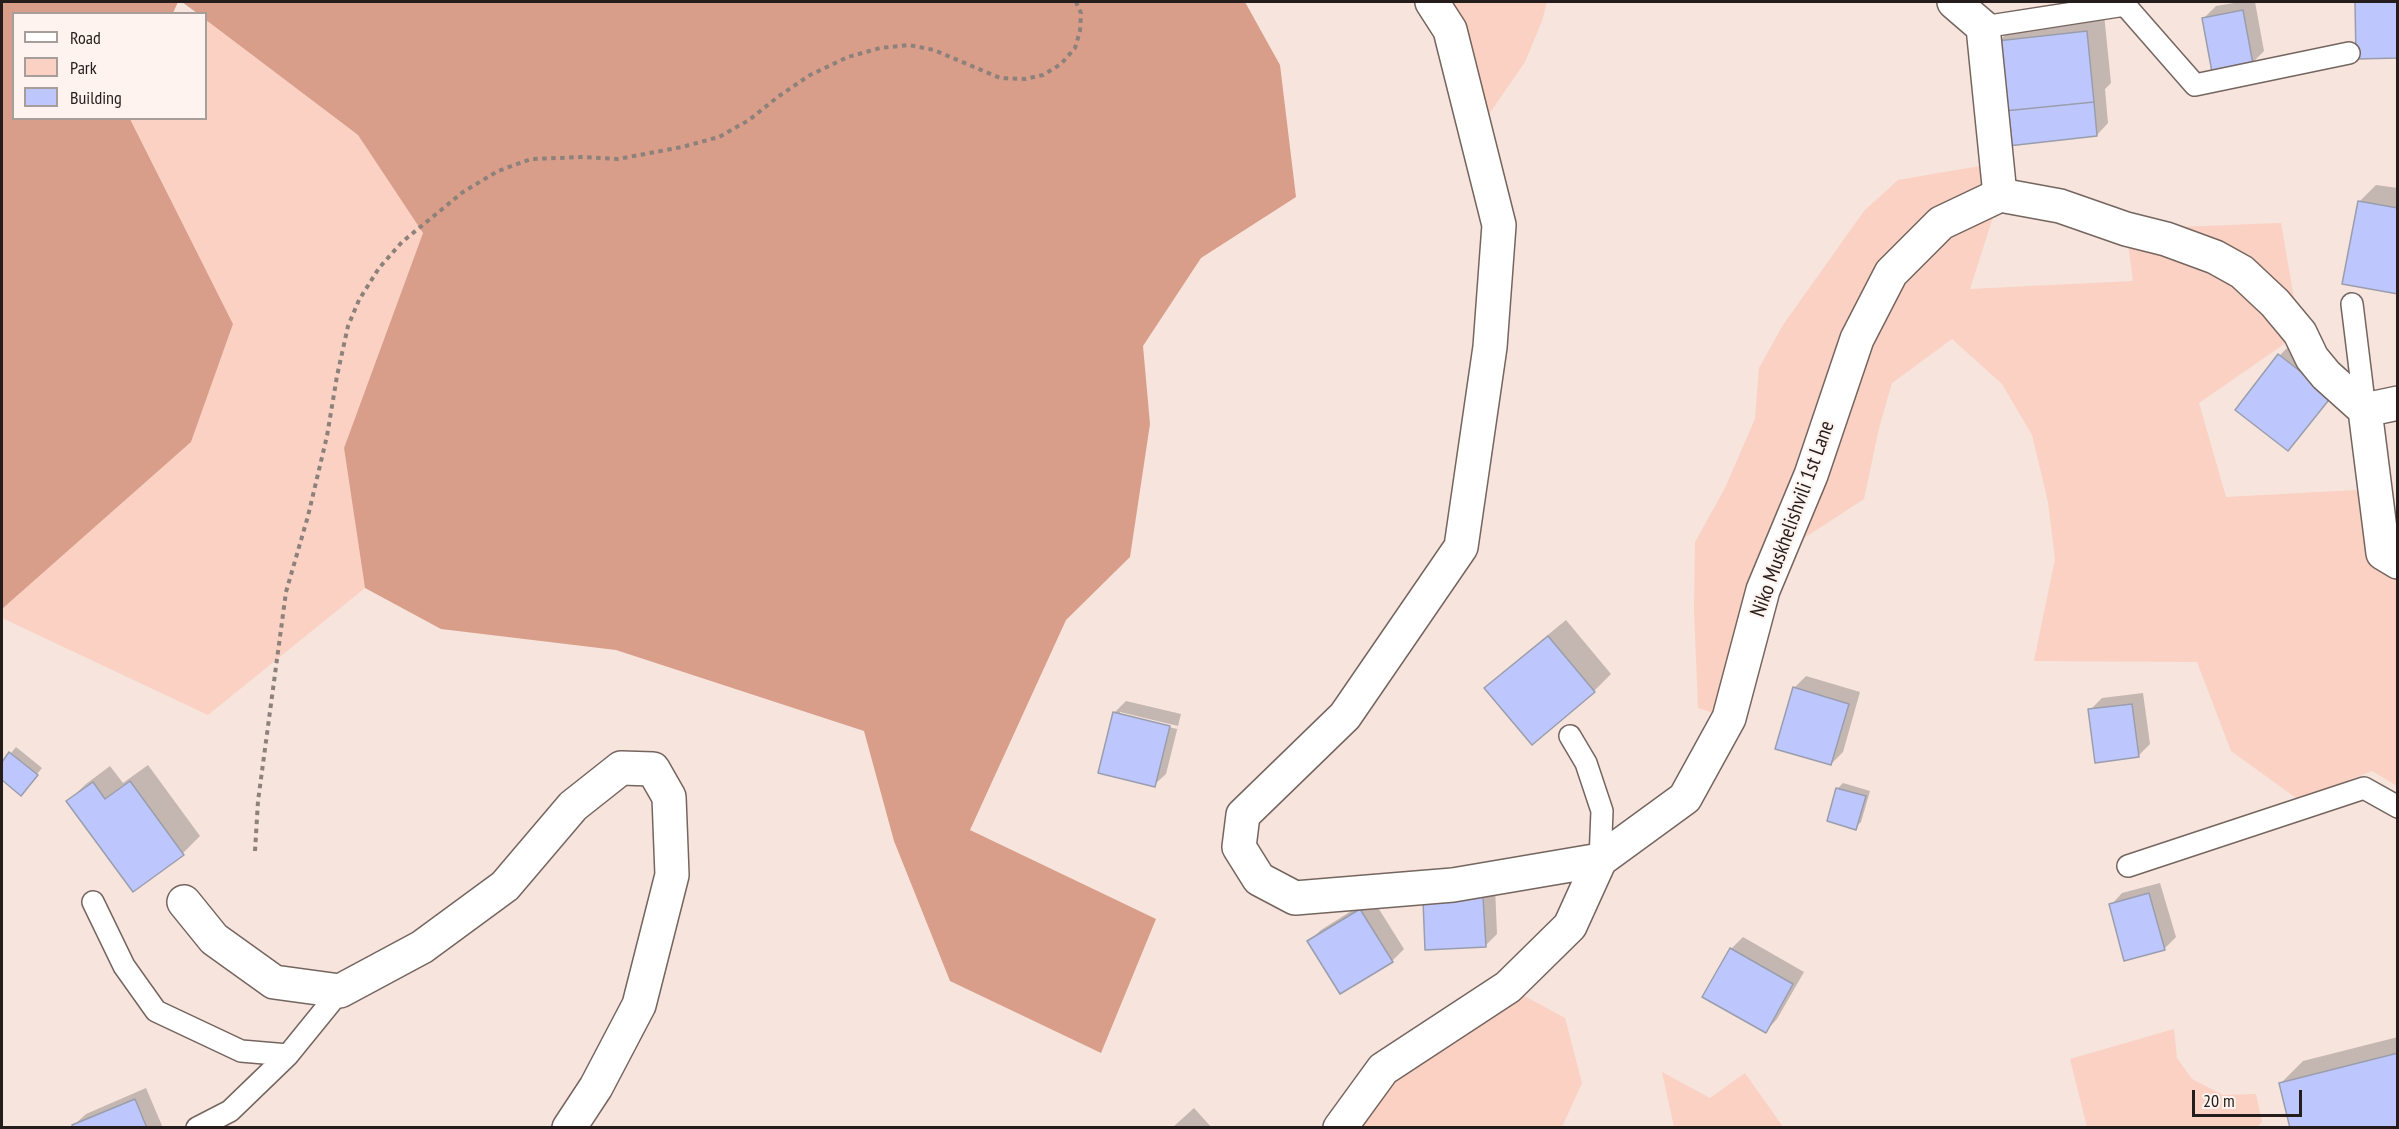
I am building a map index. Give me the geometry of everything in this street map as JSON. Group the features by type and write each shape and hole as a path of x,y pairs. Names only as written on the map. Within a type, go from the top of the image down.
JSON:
{"street":[{"path":"1432,2 1450,30 1499,225 1490,347 1461,547 1345,716 1243,815 1239,847 1259,879 1295,898 1454,885 1600,860"},
{"path":"1954,2 1983,27 2000,195 2060,206 2126,229 2166,239 2215,257 2242,272 2275,303 2300,333 2312,358 2326,375 2365,410 2384,553 2397,562"},
{"name":"Niko Muskhelishvili 1st Lane","path":"1340,1128 1383,1069 1508,987 1570,926 1600,860 1685,798 1729,718 1763,590 1811,475 1857,339 1891,273 1941,223 2000,195"},
{"path":"2365,410 2397,403"},
{"path":"184,902 214,939 274,982 340,991 422,947 505,886 573,806 621,768 653,769 669,797 672,875 639,1005 596,1087 569,1128"}],"lane":[{"path":"1983,27 2125,5 2195,85 2349,52"},
{"path":"2352,304 2365,410"},
{"path":"1570,736 1586,763 1602,811 1600,860"},
{"path":"2128,866 2364,788 2397,807"},
{"path":"93,902 124,966 156,1011 241,1051 288,1055"},
{"path":"197,1128 230,1111 288,1055 340,991"}],"path":[{"path":"255,851 258,801 286,592 308,516 327,436 346,336 359,300 379,268 402,242 463,192 498,171 531,159 582,157 618,159 682,147 719,137 749,120 810,75 848,57 880,48 909,45 934,50 1000,78 1025,80 1043,75 1061,64 1075,48 1081,13 1076,2"}],"green space":[{"path":"1432,2 1547,2 1542,21 1525,62 1476,133"},
{"path":"207,21 358,135 423,233 344,448 365,588 208,715 2,618 2,609 191,442 233,324 131,120 207,120"},
{"path":"1997,163 2000,195 1970,289 2133,281 2126,229 2281,223 2300,333 2199,403 2226,497 2375,489 2397,562 2397,786 2372,771 2299,800 2231,751 2197,662 2034,661 2055,559 2048,502 2032,435 2002,384 1952,339 1892,383 1879,428 1864,499 1778,555 1729,718 1698,708 1694,609 1695,542 1725,488 1755,419 1759,368 1783,325 1864,211 1898,180"},
{"path":"1508,987 1565,1018 1582,1083 1562,1127 1340,1128 1383,1069"},
{"path":"2174,1029 2177,1058 2192,1079 2223,1095 2256,1094 2262,1122 2257,1127 2087,1127 2070,1059"},
{"path":"1662,1072 1710,1098 1745,1073 1783,1127 1674,1127"}],"shaded area":[{"path":"2,2 178,2 173,12 12,12 12,120 131,120 233,324 191,442 2,609"},
{"path":"182,2 1245,2 1280,65 1296,197 1201,258 1143,346 1150,424 1130,557 1066,620 970,830 1156,919 1101,1053 950,981 894,841 864,731 616,650 441,629 365,588 344,448 423,233 358,135 207,21 207,12 196,12"}],"building":[{"path":"2355,2 2398,2 2398,58 2356,59"},
{"path":"2243,10 2253,64 2212,72 2202,18"},
{"path":"2087,31 2094,102 2004,111 1997,41"},
{"path":"2094,102 2097,136 2008,146 2004,111"},
{"path":"2358,201 2398,208 2398,294 2342,284"},
{"path":"2278,354 2332,396 2288,451 2235,410"},
{"path":"1548,636 1595,692 1532,745 1484,688"},
{"path":"1793,687 1849,704 1831,765 1775,749"},
{"path":"2132,704 2139,757 2095,763 2088,709"},
{"path":"1113,712 1170,726 1155,787 1098,773"},
{"path":"9,752 38,775 21,796 2,780 2,762"},
{"path":"130,781 184,855 133,892 66,801 93,782 105,799"},
{"path":"1836,788 1866,796 1856,830 1827,821"},
{"path":"2149,893 2165,950 2124,961 2109,904"},
{"path":"1483,897 1486,947 1425,950 1423,900"},
{"path":"1360,909 1393,962 1340,994 1307,941"},
{"path":"1730,948 1793,984 1766,1033 1702,997"},
{"path":"2398,1053 2398,1128 2290,1128 2279,1083"},
{"path":"135,1099 147,1128 73,1128 72,1125"}]}
